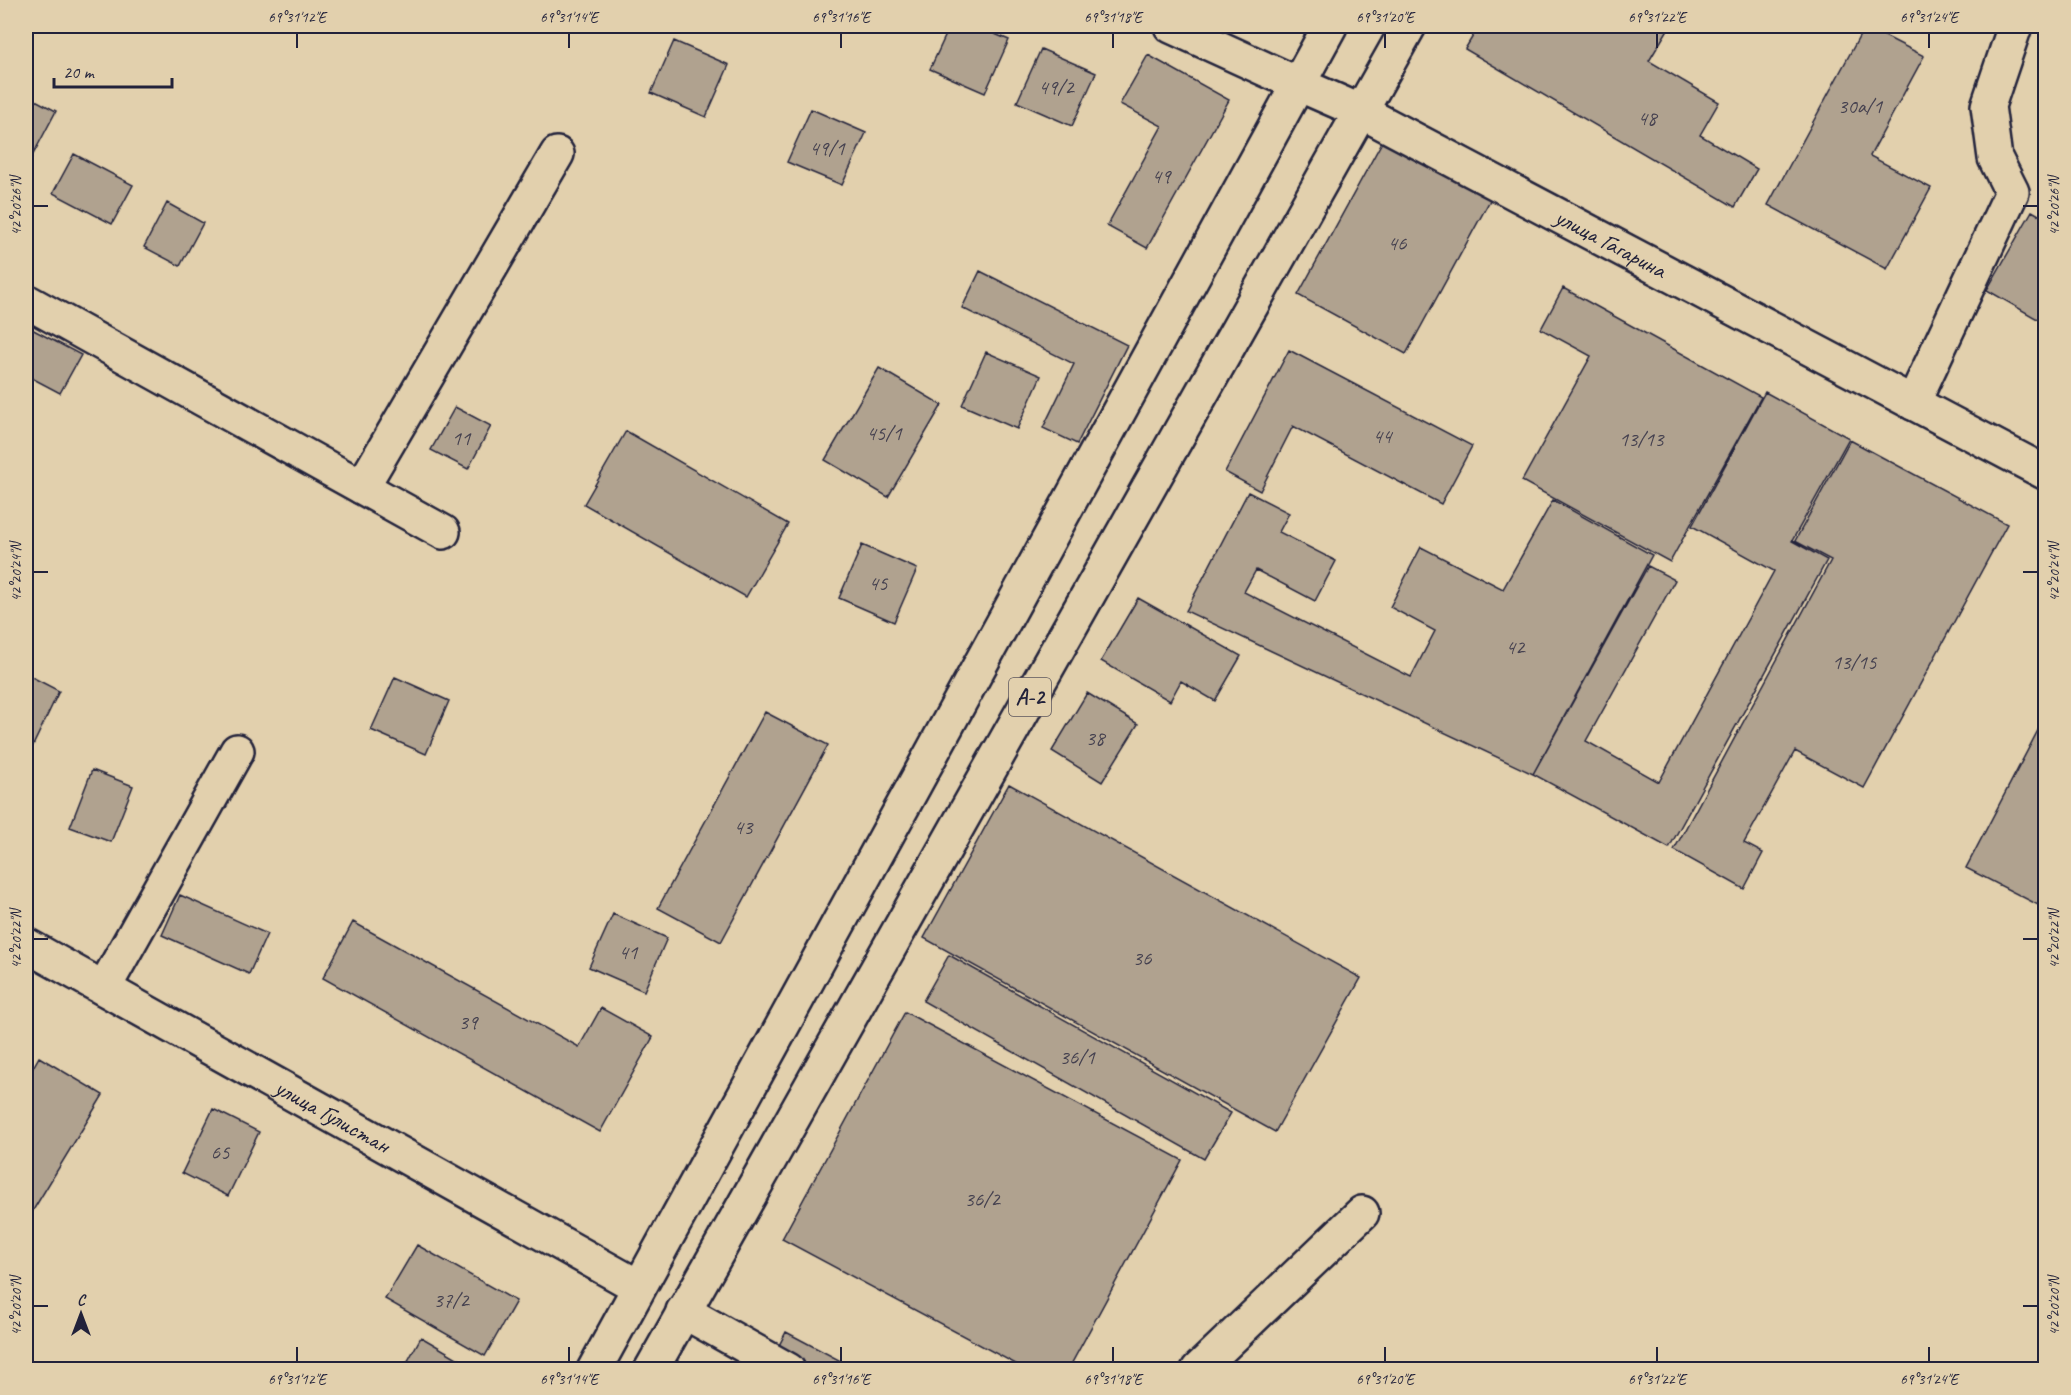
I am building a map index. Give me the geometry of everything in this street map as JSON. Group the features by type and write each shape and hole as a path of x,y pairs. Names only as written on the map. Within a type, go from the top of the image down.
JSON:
{"main road":[{"name":"улица Гагарина","path":"1171,26 1362,112 2046,473"},
{"name":"A-2","path":"594,1370 1330,26"},
{"name":"A-2","path":"651,1370 1409,26"},
{"path":"1913,403 2012,192 1995,158 1988,106 2015,26"},
{"path":"362,487 557,154"},
{"path":"26,301 442,532"},
{"path":"104,988 237,751"},
{"name":"улица Гулистан","path":"26,945 639,1287"},
{"path":"1198,1370 1362,1213"},
{"path":"683,1311 788,1370"}],"building":[{"path":"950,26 976,26 1009,40 985,93 930,69"},
{"path":"1479,26 1670,26 1649,61 1719,102 1700,135 1757,169 1735,207 1465,49"},
{"path":"1865,26 1924,56 1870,156 1931,188 1887,269 1768,205"},
{"path":"674,41 729,65 706,117 651,93"},
{"path":"1041,49 1096,73 1072,126 1017,102"},
{"path":"1148,55 1229,100 1147,248 1107,226 1162,126 1120,104"},
{"path":"26,95 56,111 26,168"},
{"path":"811,109 866,133 842,185 787,162"},
{"path":"1387,133 1495,191 1406,354 1298,295"},
{"path":"74,154 133,185 112,224 53,193"},
{"path":"167,203 203,223 180,266 144,247"},
{"path":"2032,211 2046,219 2046,324 1987,290"},
{"path":"980,271 1127,345 1077,444 1043,428 1074,364 962,308"},
{"path":"1563,288 1761,397 1670,562 1522,481 1591,356 1541,329"},
{"path":"26,326 81,355 60,393 26,375"},
{"path":"1289,350 1472,446 1441,504 1293,426 1260,491 1225,472"},
{"path":"986,352 1041,376 1017,429 962,405"},
{"path":"879,368 942,405 888,497 825,460"},
{"path":"1765,392 1849,438 1792,541 1827,560 1669,848 1533,774 1648,566 1675,580 1586,741 1659,782 1774,571 1692,526"},
{"path":"455,407 491,426 468,469 431,450"},
{"path":"626,431 788,524 746,597 584,504"},
{"path":"1850,440 2007,524 1864,788 1795,751 1744,843 1763,853 1744,889 1674,850 1831,560 1795,541"},
{"path":"1248,492 1289,513 1279,532 1336,561 1315,601 1256,570 1244,592 1411,677 1435,631 1390,607 1421,547 1503,589 1553,500 1652,555 1533,774 1186,611"},
{"path":"862,545 917,569 894,622 839,598"},
{"path":"1138,598 1241,656 1215,701 1181,681 1170,701 1101,661"},
{"path":"26,674 59,691 26,760"},
{"path":"395,677 449,701 426,754 371,730"},
{"path":"1087,693 1138,724 1102,782 1052,751"},
{"path":"765,712 828,745 721,942 658,908"},
{"path":"2046,715 2046,909 1966,868"},
{"path":"92,770 133,786 111,842 70,827"},
{"path":"1009,784 1361,978 1275,1132 924,938"},
{"path":"180,895 267,934 249,974 162,935"},
{"path":"613,914 667,938 644,991 589,967"},
{"path":"353,922 579,1047 601,1008 653,1037 600,1132 323,978"},
{"path":"949,955 1231,1113 1204,1159 923,1001"},
{"path":"905,1012 1182,1160 1068,1370 1027,1370 782,1239"},
{"path":"39,1057 103,1095 29,1217 26,1215 26,1080"},
{"path":"213,1109 259,1132 228,1196 182,1173"},
{"path":"417,1245 516,1301 485,1356 385,1299"},
{"path":"786,1332 854,1368 853,1370 797,1370 773,1357"},
{"path":"421,1337 471,1366 469,1370 403,1370"}]}
